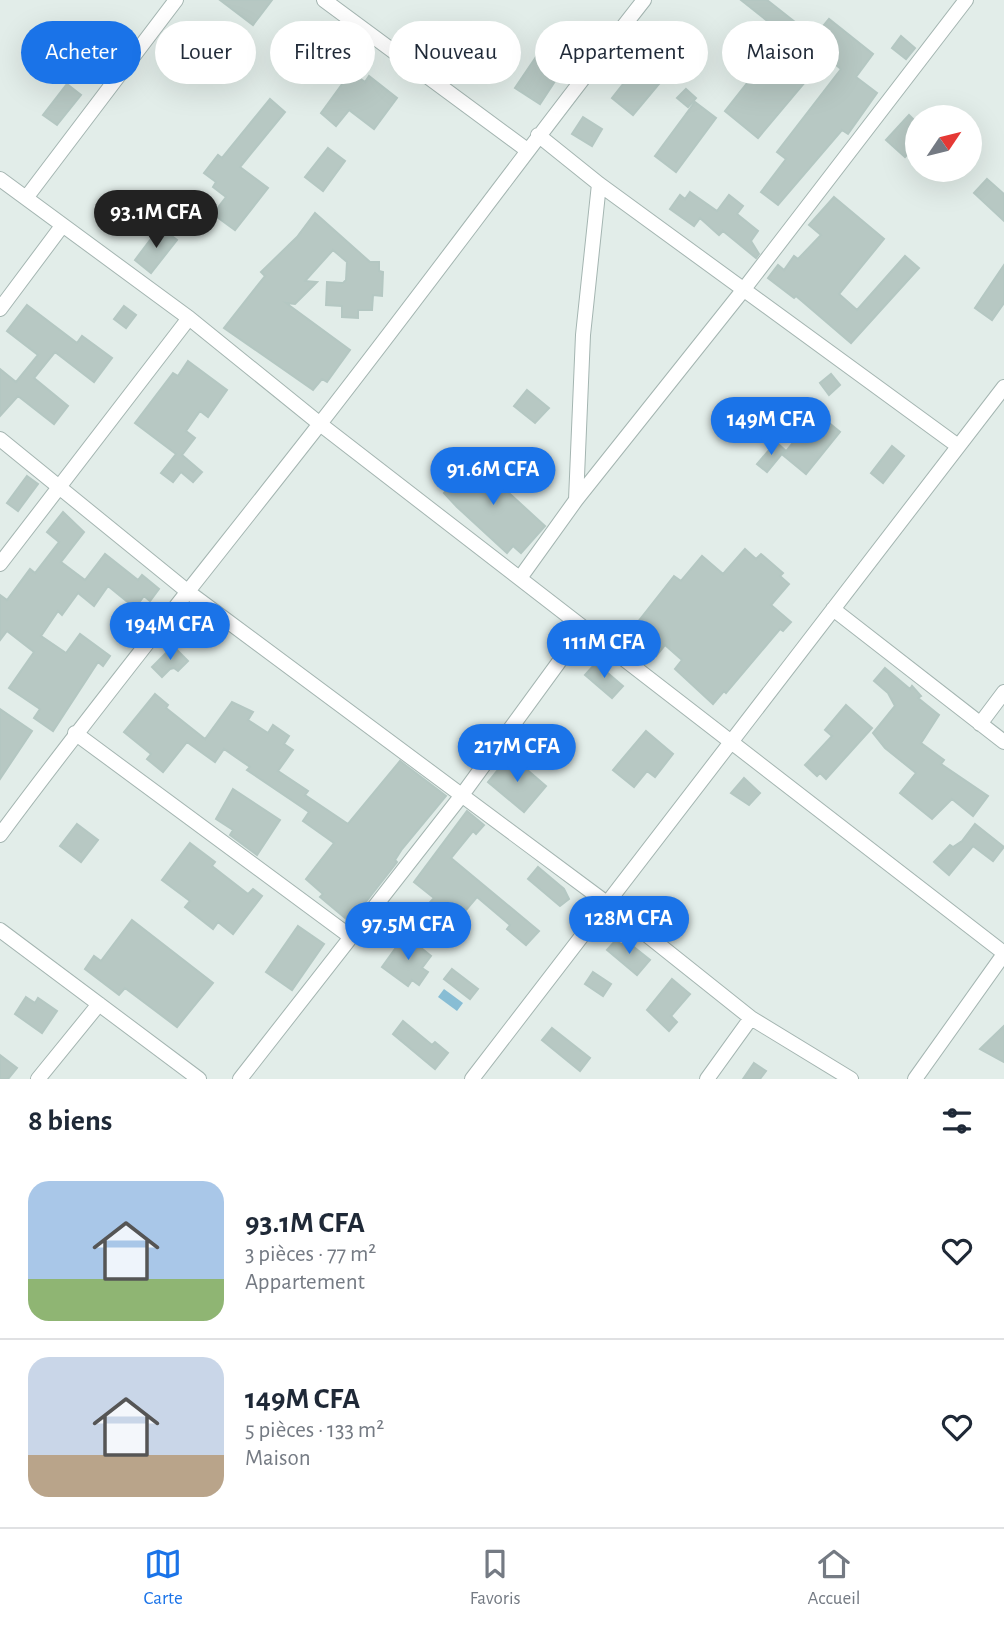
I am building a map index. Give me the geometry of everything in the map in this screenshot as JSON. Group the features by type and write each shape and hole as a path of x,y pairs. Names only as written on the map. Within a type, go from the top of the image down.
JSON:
{"street":[{"path":"26,198 176,0"},
{"path":"324,0 527,150"},
{"path":"0,835 75,733 320,424 538,135 645,0"},
{"path":"520,578 576,500 744,289 966,0"},
{"path":"538,135 599,184 958,446"},
{"path":"0,179 189,318 320,424 1004,954 915,1079"},
{"path":"576,500 583,335 599,184"},
{"path":"0,309 62,226"},
{"path":"0,564 189,318"},
{"path":"472,1079 1004,387"},
{"path":"0,439 187,591 608,904 751,1018 852,1079"},
{"path":"832,609 1004,742"},
{"path":"240,1079 462,795 583,629"},
{"path":"980,724 1004,692"},
{"path":"75,733 351,937"},
{"path":"0,930 198,1079"},
{"path":"38,1079 99,1004"},
{"path":"707,1079 751,1018"}],"water":[{"path":"444,989 463,1003 457,1011 438,997"}],"building":[{"path":"220,0 272,0 256,21 248,21"},
{"path":"741,0 767,0 794,21 767,21"},
{"path":"839,27 873,54 856,77 877,93 848,134 842,130 778,205 761,192 786,159 777,152 829,84 839,84"},
{"path":"901,36 915,48 906,59 892,48"},
{"path":"535,58 535,84 553,84 540,104 515,88 521,84 521,79"},
{"path":"375,81 397,98 374,129 349,110 336,126 321,113 342,84 375,84"},
{"path":"67,84 81,95 57,125 43,115"},
{"path":"623,84 659,84 633,115 612,98"},
{"path":"746,84 803,84 758,138 725,111"},
{"path":"686,89 696,98 688,107 677,98"},
{"path":"270,99 285,112 240,167 268,188 235,230 213,214 226,197 213,187 216,182 204,173 218,155 222,158"},
{"path":"695,102 716,118 676,172 655,156"},
{"path":"583,117 602,129 592,146 572,134"},
{"path":"905,119 905,157 886,140"},
{"path":"328,148 345,161 323,191 305,177"},
{"path":"987,179 1004,194 1004,221 974,193"},
{"path":"690,192 717,211 729,195 743,206 737,214 758,231 751,241 759,254 756,258 723,231 719,235 700,218 694,226 670,209 680,195 685,199"},
{"path":"834,197 884,239 839,294 857,310 905,256 919,268 851,343 796,296 794,298 768,278 778,265 784,270 794,256 798,259 821,235 809,225"},
{"path":"315,213 370,262 379,262 379,271 383,272 382,296 373,295 372,310 358,310 358,318 342,317 342,306 326,305 327,282 343,283 346,280 347,262 333,250 305,281 317,282 295,304 286,303 350,350 327,382 322,379 313,390 224,328 265,276 261,272 297,237"},
{"path":"160,227 177,240 151,273 135,260"},
{"path":"1004,265 1004,303 992,320 975,308"},
{"path":"27,305 77,343 82,336 112,358 94,382 55,352 34,378 68,406 54,424 18,396 0,416 0,369 16,382 38,355 7,331"},
{"path":"124,306 136,315 126,328 114,319"},
{"path":"188,361 227,390 208,417 200,411 186,431 195,438 182,455 202,472 193,482 181,472 173,482 161,473 176,454 135,423 173,373 178,376"},
{"path":"831,374 840,385 829,395 820,383"},
{"path":"527,390 549,408 535,423 514,406"},
{"path":"817,413 840,432 806,474 783,455"},
{"path":"776,442 785,450 767,472 757,464"},
{"path":"892,446 904,456 883,483 871,473"},
{"path":"491,460 507,475 499,484 545,526 521,553 513,546 507,553 457,507 444,493 448,489 440,482 453,466 472,481"},
{"path":"27,476 38,484 18,511 7,503"},
{"path":"63,512 84,532 61,562 85,580 105,554 138,580 142,575 159,589 150,601 144,596 135,608 108,586 94,606 78,593 62,615 58,611 41,636 66,653 80,634 110,656 103,666 98,662 53,731 34,718 40,709 9,688 34,652 7,631 0,640 0,595 7,600 30,569 35,573 59,542 47,532"},
{"path":"745,549 756,559 761,554 783,573 780,576 789,584 771,605 791,622 783,631 780,629 726,693 724,691 713,704 675,669 682,660 665,645 656,656 639,642 648,631 638,622 674,576 681,581 702,556 723,574"},
{"path":"173,646 188,661 178,671 170,669 162,677 152,667"},
{"path":"596,663 623,686 612,698 585,675"},
{"path":"885,668 910,689 912,686 921,696 918,698 939,715 921,743 944,760 941,764 988,796 973,816 952,799 932,819 900,793 916,773 885,748 873,733 895,706 888,693 874,681"},
{"path":"155,694 168,705 166,708 205,739 232,702 253,712 248,720 268,733 273,725 289,736 284,744 293,750 278,771 308,791 305,795 348,824 400,761 446,796 402,849 395,860 397,862 350,922 320,897 323,894 306,879 334,843 303,821 309,812 247,770 250,767 224,749 215,762 187,742 163,772 147,759 151,754 124,732"},
{"path":"846,705 872,728 826,779 820,773 817,776 805,765 832,736 825,730"},
{"path":"0,709 32,731 0,779"},
{"path":"646,731 673,754 655,777 647,771 634,787 613,770"},
{"path":"510,755 546,786 524,812 488,782"},
{"path":"744,778 760,793 749,805 731,793"},
{"path":"233,789 280,820 257,855 230,835 233,830 216,819"},
{"path":"467,811 484,825 476,834 473,831 451,858 539,931 526,945 507,929 510,925 477,897 460,917 452,910 436,927 421,912 434,898 414,882"},
{"path":"77,824 98,840 81,862 60,846"},
{"path":"975,824 1004,847 993,861 973,846 949,875 934,862 950,845 953,847 962,841"},
{"path":"190,843 215,862 212,866 248,894 253,889 262,896 233,934 218,922 213,929 185,907 190,901 162,880"},
{"path":"538,867 564,889 569,899 560,906 528,879"},
{"path":"132,920 213,983 177,1027 125,988 119,995 85,969 94,956 101,961"},
{"path":"298,926 324,944 292,990 266,972"},
{"path":"405,935 431,956 422,968 428,972 419,985 412,980 408,986 382,967"},
{"path":"616,940 622,945 625,940 650,960 637,975 607,950"},
{"path":"452,969 478,989 470,999 444,979"},
{"path":"593,972 611,984 603,996 585,984"},
{"path":"672,979 690,994 671,1016 677,1022 669,1031 647,1010"},
{"path":"26,997 35,1003 38,998 57,1011 42,1033 15,1014"},
{"path":"403,1021 432,1045 435,1042 448,1053 435,1069 393,1034"},
{"path":"1004,1026 1004,1062 980,1049"},
{"path":"552,1028 590,1058 580,1071 542,1040"},
{"path":"0,1055 17,1068 8,1079 0,1079"},
{"path":"754,1063 766,1071 760,1079 743,1079"}]}
